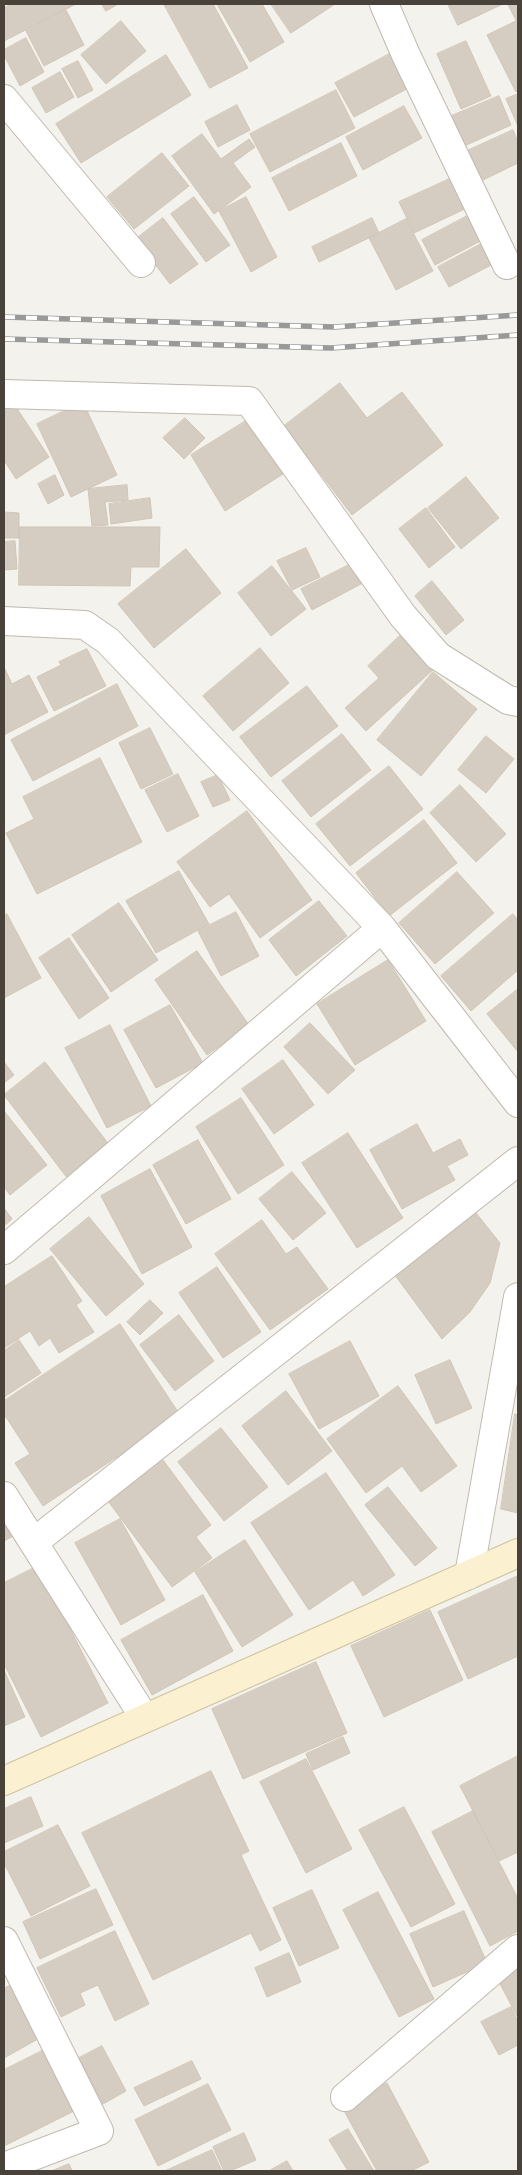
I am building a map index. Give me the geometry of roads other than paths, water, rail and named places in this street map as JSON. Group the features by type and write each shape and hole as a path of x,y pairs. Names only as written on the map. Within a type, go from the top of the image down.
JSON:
{"street":[{"path":"384,4 406,55 507,265"},
{"path":"4,99 141,263"},
{"path":"4,394 249,401 403,616 438,656 508,700 518,702"},
{"path":"4,620 85,625 108,641 382,928 518,1103"},
{"path":"4,1250 382,928"},
{"path":"34,1542 518,1161"},
{"path":"469,1575 518,1297"},
{"path":"4,1496 144,1717"},
{"path":"4,1781 144,1717 518,1553"},
{"path":"345,2097 518,1949"},
{"path":"4,2167 100,2131 7,1955"}],"railway":[{"path":"4,317 334,327 518,315"},
{"path":"4,339 331,348 518,335"}]}
